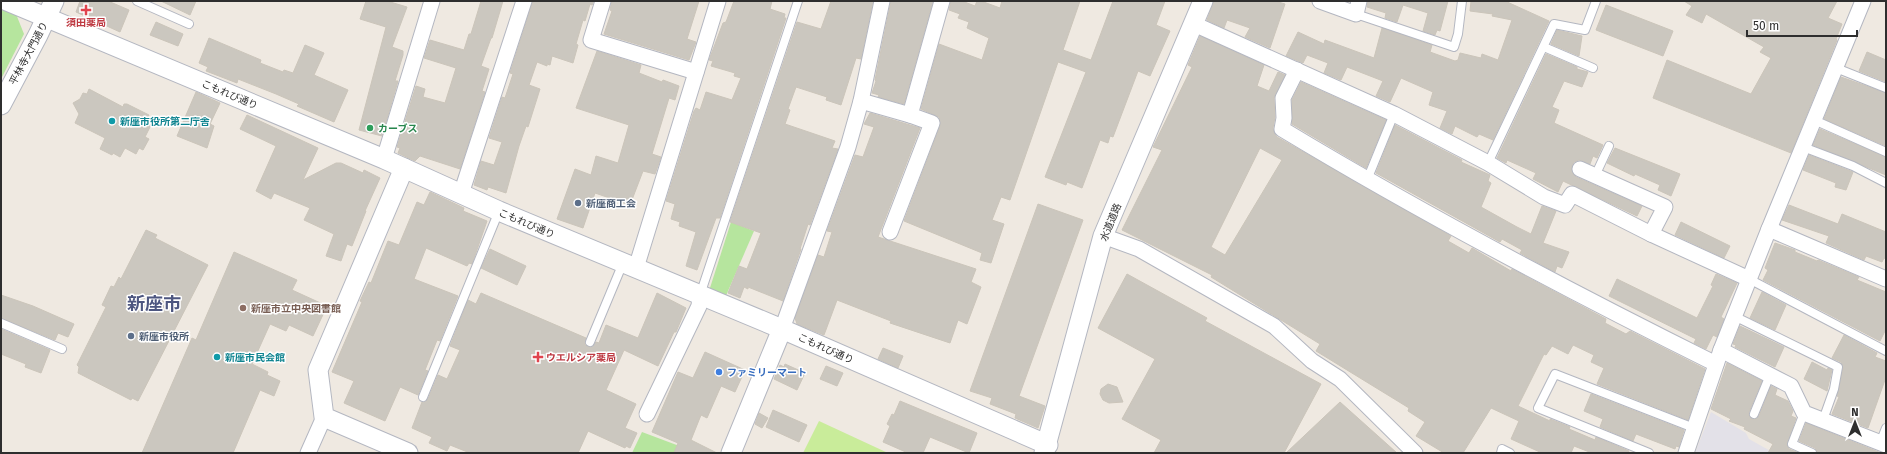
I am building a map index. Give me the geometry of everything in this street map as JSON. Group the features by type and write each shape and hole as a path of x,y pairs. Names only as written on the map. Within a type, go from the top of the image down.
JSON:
{"street":[{"name":"こもれび通り","path":"7,1 46,19 170,69 384,159 499,211 782,329 1046,449"},
{"name":"平林寺大門通り","path":"1,105 54,1"},
{"path":"384,159 432,1"},
{"path":"461,194 524,1"},
{"path":"603,1 591,40 696,72"},
{"path":"630,265 696,72 718,1"},
{"path":"731,453 782,329 848,146 861,101 882,1"},
{"path":"910,115 942,1"},
{"name":"水道道路","path":"1046,449 1103,236 1203,1"},
{"path":"1320,1 1357,7"},
{"path":"1686,453 1734,316 1864,1"},
{"path":"1194,24 1394,114 1488,163 1544,197 1565,205 1572,194 1651,234 1749,279"},
{"path":"1297,70 1283,98 1284,118 1282,129 1367,180 1576,294 1716,364"},
{"path":"861,101 932,123 890,232"},
{"path":"308,453 324,417 318,370 404,168"},
{"path":"1580,169 1665,207 1651,234"},
{"path":"1769,229 1886,279"},
{"path":"1103,236 1139,248 1274,326 1312,361 1340,379 1415,453"},
{"path":"648,414 699,306 700,296"},
{"path":"1721,350 1791,386 1804,413 1883,444"},
{"path":"324,417 408,453"}],"lane":[{"path":"137,1 189,24"},
{"path":"700,296 798,1"},
{"path":"1357,7 1454,47 1458,34 1462,1"},
{"path":"1488,163 1554,24 1584,30 1596,1"},
{"path":"1544,47 1593,68"},
{"path":"1836,68 1886,88"},
{"path":"1367,180 1394,114"},
{"path":"1814,120 1886,152"},
{"path":"1595,176 1609,146"},
{"path":"1803,147 1852,166 1886,183"},
{"path":"423,397 499,211"},
{"path":"590,342 630,265"},
{"path":"1749,279 1886,351"},
{"path":"1734,316 1838,367 1834,389 1823,420"},
{"path":"1,323 62,349"},
{"path":"1649,453 1538,408 1555,374 1694,428"},
{"path":"1754,414 1770,375"},
{"path":"1804,413 1792,444 1812,453"},
{"path":"1883,444 1886,428"},
{"path":"1501,453 1502,449 1510,453"}],"shaded area":[{"path":"1711,412 1746,433 1749,439 1774,453 1695,453"}],"green space":[{"path":"1,8 16,14 24,34 1,79"},
{"path":"731,222 754,231 725,298 709,291"},
{"path":"819,421 888,453 803,453"},
{"path":"642,432 698,453 632,453"}],"building":[{"path":"80,1 108,1 129,10 120,32 76,12"},
{"path":"161,1 196,1 190,15"},
{"path":"366,1 387,1 407,7 392,47 403,51 403,55 395,81 398,81 382,136 359,130 386,27 360,19"},
{"path":"481,1 503,1 492,38 481,66 489,69 482,91 485,92 460,169 420,156 415,161 398,153 400,148 397,147 416,86 425,89 423,97 445,103 456,68 424,58 430,40 464,50 469,34 471,34"},
{"path":"533,1 594,1 592,5 590,4 585,21 583,20 576,44 578,45 573,63 552,56 550,65 547,64 547,66 537,62 529,85 540,89 528,127 526,126 519,146 506,193 488,187 487,190 474,185 481,161 494,165 502,142 489,138 502,97 505,98 513,74 510,73"},
{"path":"612,1 699,1 687,39 696,42 689,60 604,34 612,11 610,10"},
{"path":"734,1 772,1 770,9 785,14 784,18 786,18 720,218 716,218 697,270 686,266 696,232 679,226 680,222 671,219 675,204 666,201 694,111 696,108 700,110 706,92 732,100 741,78 734,76 735,73 711,66 713,61 709,60 723,23 726,22"},
{"path":"831,1 873,1 861,59 856,58 841,105 826,100 827,97 796,87 788,109 790,110 785,124 835,141 832,148 838,149 810,225 808,224 783,301 748,287 748,289 744,287 740,298 728,293 739,266 747,269 761,233 730,222 797,22 821,29"},
{"path":"891,1 933,1 904,104 878,97 879,95 872,93 876,81"},
{"path":"951,1 962,1 975,6 977,1 981,1 1000,8 1002,1 1080,1 1063,50 1091,60 1113,1 1165,1 1156,25 1170,31 1150,76 1138,71 1113,137 1110,136 1108,143 1100,140 1082,188 1067,182 1066,185 1045,177 1086,72 1058,62 1010,200 1001,197 992,220 1004,224 991,263 980,260 982,253 904,221 940,126 939,117 921,109 939,44 982,60 989,38 967,28 969,22 958,18 960,14 949,10"},
{"path":"1214,1 1275,1 1285,4 1270,48 1245,37 1250,28 1227,20 1224,28 1207,20"},
{"path":"1368,1 1448,1 1440,31 1437,30 1435,35 1423,31 1428,13 1403,5 1397,22 1385,18 1386,13 1367,7"},
{"path":"1471,1 1505,1 1549,21 1493,140 1479,134 1477,137 1455,126 1452,134 1440,128 1447,111 1429,105 1433,92 1401,78 1390,102 1376,96 1383,81 1347,67 1341,80 1324,73 1328,63 1307,55 1303,63 1286,56 1298,32 1324,44 1325,40 1374,58 1382,28 1432,45 1430,52 1455,61 1458,60 1460,53 1481,58 1482,54 1498,60 1512,20 1492,16 1493,14 1470,11"},
{"path":"1684,1 1837,1 1828,18 1842,24 1836,39 1837,40 1791,153 1653,98 1667,60 1751,94 1771,58 1760,52 1764,47 1706,14 1702,23 1686,15 1692,6"},
{"path":"1606,5 1673,31 1663,56 1596,30"},
{"path":"156,22 183,34 178,46 150,35"},
{"path":"1557,30 1582,36 1579,56 1551,44"},
{"path":"1200,36 1264,65 1257,86 1269,91 1278,72 1285,75 1274,98 1275,117 1273,128 1277,137 1451,236 1448,241 1469,253 1472,248 1511,271 1512,269 1606,319 1605,323 1626,334 1630,331 1705,369 1688,420 1597,384 1604,368 1591,362 1594,355 1573,345 1568,354 1552,346 1546,355 1544,354 1518,406 1550,421 1550,419 1570,427 1569,429 1595,440 1596,437 1629,451 1628,453 1592,453 1574,446 1571,453 1542,453 1511,439 1519,421 1491,408 1463,453 1444,453 1416,436 1425,422 1408,411 1409,408 1316,351 1320,344 1211,277 1212,275 1122,230 1162,150 1153,147 1192,67 1188,65","holes":["1260,148 1282,160 1225,255 1211,247"]},
{"path":"209,38 261,60 260,63 283,72 284,70 293,73 305,45 324,53 314,75 348,90 334,122 297,106 299,104 276,94 238,79 237,83 206,71 208,67 199,63"},
{"path":"597,51 641,65 639,73 662,82 663,80 679,86 675,100 669,98 652,154 661,157 655,174 643,171 630,205 595,193 583,228 557,219 575,169 591,175 596,156 618,163 629,125 576,108"},
{"path":"1867,52 1886,60 1886,82 1859,71"},
{"path":"1546,54 1577,67 1577,69 1588,72 1582,87 1564,81 1552,107 1559,110 1554,123 1603,145 1597,158 1593,156 1590,164 1579,160 1574,162 1572,166 1573,174 1576,177 1642,206 1637,216 1563,181 1558,192 1533,179 1536,173 1507,160 1506,163 1497,158"},
{"path":"1841,77 1886,93 1886,146 1824,119"},
{"path":"1301,82 1386,120 1366,168 1292,124 1292,100"},
{"name":"新座市役所第二庁舎","path":"89,89 123,107 124,104 127,104 149,115 146,120 152,123 145,137 149,139 143,150 139,148 136,154 125,148 120,157 113,153 112,155 100,149 105,138 75,123 79,114 73,103 80,99 83,93 87,94"},
{"path":"196,92 220,103 210,124 214,126 207,148 177,136"},
{"path":"870,113 920,128 878,237 976,269 971,282 981,287 967,324 958,320 950,343 890,323 891,321 837,300 824,335 797,324 795,318 818,255 824,257 832,232 827,231 855,155 863,157 874,127 864,124"},
{"path":"247,115 318,148 303,180 336,163 341,163 363,173 364,170 380,178 365,211 352,246 347,244 341,261 326,256 334,234 304,220 310,208 274,193 271,199 256,191 276,146 240,129"},
{"path":"1395,125 1462,160 1461,162 1490,175 1488,181 1491,183 1481,207 1517,227 1531,234 1542,206 1556,211 1543,243 1569,252 1562,268 1557,266 1555,272 1520,253 1522,250 1502,239 1500,242 1376,173"},
{"path":"1820,129 1886,157 1886,175 1813,145"},
{"path":"1615,148 1680,174 1671,196 1658,190 1660,185 1635,174 1634,176 1607,163"},
{"path":"1809,155 1853,172 1846,190 1835,187 1836,183 1803,170"},
{"path":"430,192 464,208 463,211 487,221 472,264 469,263 467,266 426,248 414,279 458,296 440,341 437,340 425,370 428,371 418,395 400,387 385,421 344,403 354,381 332,372 362,302 360,301 369,282 371,283 388,241 399,245 417,202 424,205"},
{"path":"1038,204 1083,220 1019,396 1045,406 1038,428 1015,418 1016,414 990,404 992,398 970,391"},
{"path":"1789,205 1838,224 1842,214 1886,232 1886,259 1884,258 1882,262 1866,256 1864,260 1826,243 1829,236 1782,220"},
{"path":"1681,222 1730,246 1724,258 1675,235"},
{"name":"新座市役所","path":"146,230 157,235 155,238 208,265 138,401 132,398 131,400 78,373 79,367 77,365 106,307 102,305 111,286 114,287 119,277 121,279"},
{"path":"1775,243 1859,277 1857,280 1886,292 1886,329 1880,341 1763,280 1768,270 1765,268"},
{"path":"490,249 526,266 517,285 481,268"},
{"name":"新座市民会館","path":"234,252 297,280 292,290 327,306 313,336 289,325 286,331 270,324 252,364 268,372 267,375 280,381 274,396 260,390 233,453 142,453 192,338 196,340"},
{"path":"1127,274 1207,318 1205,321 1321,384 1284,453 1154,453 1161,440 1122,419 1155,359 1098,328"},
{"path":"1716,274 1737,283 1721,317 1724,319 1717,337 1713,335 1706,349 1694,343 1696,339 1609,296 1617,279 1697,318 1713,286 1711,285"},
{"path":"1762,292 1786,305 1775,330 1750,318"},
{"path":"481,293 586,338 585,345 590,347 596,342 599,343 606,325 638,338 657,293 686,308 676,332 674,332 658,366 624,350 606,390 636,404 625,428 637,433 630,448 626,446 625,448 588,431 578,453 470,453 450,445 447,451 429,443 432,437 412,428 422,402 428,399 438,375 447,379 460,350 450,346 468,300 476,304"},
{"path":"1,295 33,306 74,324 68,337 58,333 55,340 1,318"},
{"path":"1740,326 1784,347 1775,367 1735,347 1736,345 1733,344"},
{"path":"1,329 50,350 41,373 25,367 26,364 1,354"},
{"path":"1844,335 1877,353 1875,357 1886,361 1886,377 1868,428 1832,414 1839,397 1837,396 1843,368 1841,362 1832,358"},
{"path":"883,348 903,356 898,368 878,359"},
{"path":"705,352 745,370 735,392 721,386 707,418 701,415 691,440 717,453 674,453 678,443 652,432 678,372 693,378"},
{"path":"1812,362 1827,370 1828,368 1832,370 1827,391 1804,379"},
{"path":"1727,363 1762,381 1749,412 1752,419 1759,416 1771,386 1777,389 1775,395 1788,401 1793,411 1791,416 1796,418 1787,445 1789,449 1799,453 1768,453 1773,444 1744,429 1745,427 1729,421 1731,419 1711,409"},
{"path":"785,364 805,373 797,390 774,379 780,365 784,367"},
{"path":"826,366 843,373 837,386 820,379"},
{"path":"1108,384 1117,387 1123,402 1109,403 1103,400 1100,394 1101,389"},
{"path":"1591,394 1684,430 1679,447 1676,446 1675,449 1636,434 1633,441 1600,427 1603,419 1584,411"},
{"path":"900,401 977,433 969,453 930,437 923,453 908,453 883,442 890,426 887,424 892,414 894,415"},
{"path":"1340,402 1397,453 1286,453"},
{"path":"773,410 807,425 799,442 766,427"},
{"path":"759,413 768,418 762,428 755,424"},
{"path":"1806,423 1881,453 1817,453 1815,448 1799,441"}],"place":[{"name":"須田薬局","path":"86,10"},
{"name":"新座市役所第二庁舎","path":"112,121"},
{"name":"カーブス","path":"370,128"},
{"name":"新座商工会","path":"578,203"},
{"name":"新座市立中央図書館","path":"243,308"},
{"name":"新座市役所","path":"131,336"},
{"name":"新座市民会館","path":"217,357"},
{"name":"ウエルシア薬局","path":"538,357"},
{"name":"ファミリーマート","path":"719,372"}],"district":[{"name":"新座市","path":"154,304"}]}
